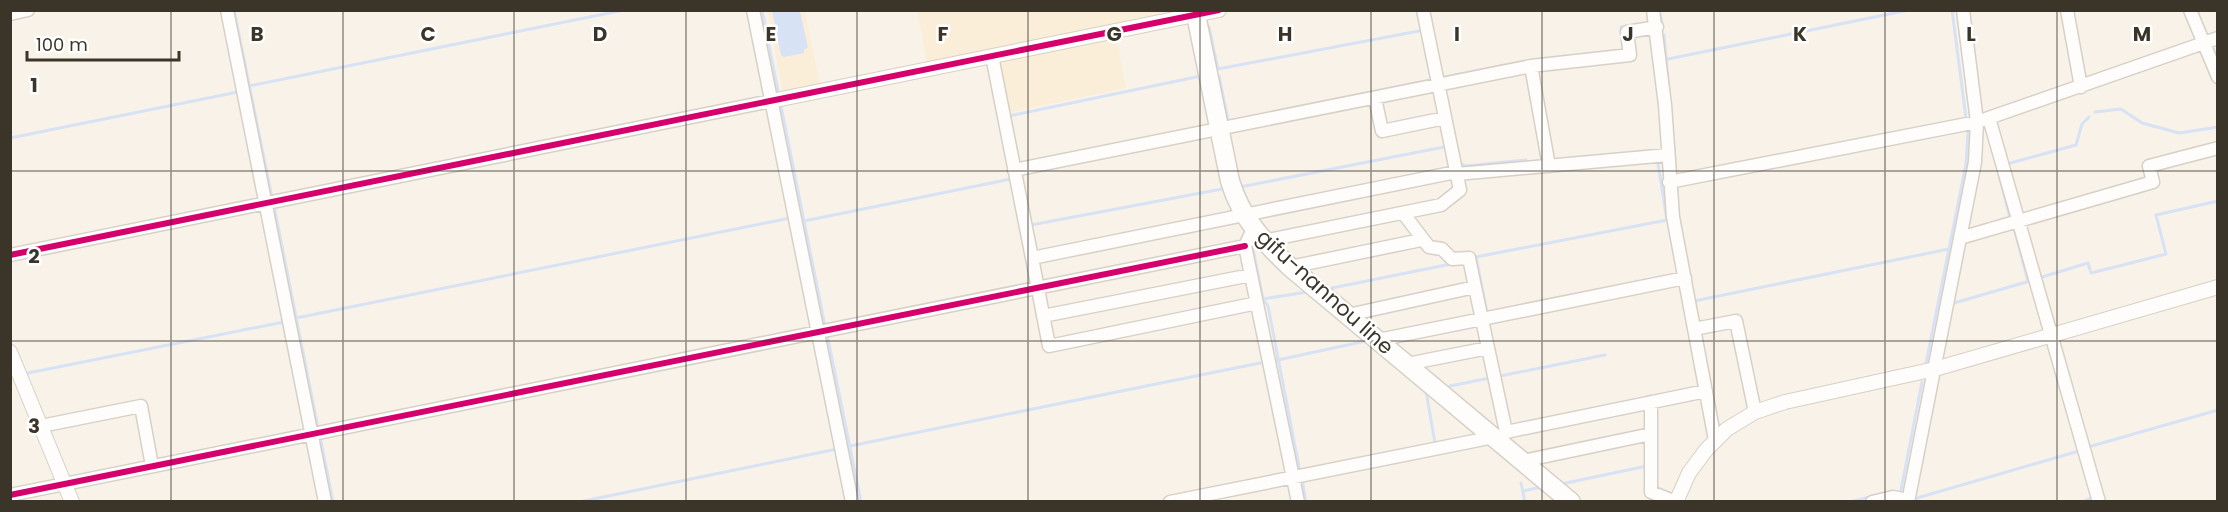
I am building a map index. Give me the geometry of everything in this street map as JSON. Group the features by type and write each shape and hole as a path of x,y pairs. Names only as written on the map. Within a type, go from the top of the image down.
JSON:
{"main road":[{"name":"gifu-nannou line","path":"1195,13 1230,182 1251,233 1407,364 1500,437 1523,461 1571,501"}],"street":[{"path":"10,14 28,10"},
{"path":"227,10 325,501"},
{"path":"753,10 852,501"},
{"path":"10,255 1195,13 1219,10"},
{"path":"1032,258 1251,233 1403,213 1441,205 1460,190 1423,10"},
{"path":"1653,10 1657,27 1669,182 1715,440"},
{"path":"1963,10 1983,120 2018,221 2099,501"},
{"path":"2067,10 2081,87"},
{"path":"2190,10 2211,40 2217,77"},
{"path":"1014,170 1531,66 1630,55 1627,32 1657,27"},
{"path":"1669,182 1983,120 2211,40"},
{"path":"992,56 1049,346 1257,303"},
{"path":"1531,66 1549,166"},
{"path":"1375,98 1382,130 1445,118"},
{"path":"1872,501 1893,497 1908,501 1983,120"},
{"path":"1960,238 2153,182 2149,166 2217,148"},
{"path":"10,495 1038,288 1251,233 1456,173 1668,155"},
{"path":"1403,213 1421,240 1429,247 1442,249 1452,259 1469,258 1488,348 1500,437"},
{"path":"1251,233 1251,275 1298,501"},
{"path":"1290,267 1421,240"},
{"path":"1043,316 1251,275"},
{"path":"1378,340 1685,278"},
{"path":"1348,315 1475,287"},
{"path":"1651,402 1651,497 1676,501 1689,473 1715,440 1755,412 1785,402 1935,369 2217,287"},
{"path":"1695,329 1736,321 1755,412"},
{"path":"1407,364 1488,348"},
{"path":"10,352 72,501"},
{"path":"1170,501 1500,437 1651,402 1706,392"},
{"path":"41,426 141,406 152,466"},
{"path":"1523,461 1651,434"}],"shaded area":[{"path":"917,10 1186,11 927,63"},
{"path":"767,11 805,11 820,84 783,92"},
{"path":"1116,36 1126,88 1006,113 998,60"}],"water":[{"path":"772,11 800,11 808,48 804,49 804,53 784,57 781,55"}],"waterway":[{"path":"234,10 272,198"},
{"path":"249,86 624,10"},
{"path":"762,10 778,91"},
{"path":"1659,10 1662,23"},
{"path":"1668,59 1909,10"},
{"path":"1952,10 1966,118"},
{"path":"1209,27 1218,69 1419,31"},
{"path":"1619,50 1623,50 1621,27 1627,27"},
{"path":"1664,35 1675,160"},
{"path":"1010,119 1009,116 1201,76"},
{"path":"1219,76 1228,120"},
{"path":"10,138 238,92"},
{"path":"781,106 825,326"},
{"path":"2095,112 2121,109 2142,123 2179,133 2218,127"},
{"path":"2007,164 2076,145 2082,124 2089,117"},
{"path":"1926,363 1966,164 1968,131"},
{"path":"1240,187 1444,147"},
{"path":"1460,163 1465,166 1526,160"},
{"path":"1487,313 1476,257 1667,220 1658,164"},
{"path":"1997,167 2010,218"},
{"path":"804,221 1011,179"},
{"path":"1031,225 1222,189"},
{"path":"2039,278 2088,263 2091,273 2166,254 2156,215 2218,201"},
{"path":"274,206 318,428"},
{"path":"296,318 790,218"},
{"path":"2014,228 2028,281"},
{"path":"1253,249 1263,299 1268,306 1300,472"},
{"path":"1694,301 1949,249"},
{"path":"1332,288 1451,264"},
{"path":"1954,303 2030,281"},
{"path":"1263,299 1307,292"},
{"path":"28,373 284,322"},
{"path":"827,334 861,502"},
{"path":"1273,361 1366,341"},
{"path":"1500,376 1605,355"},
{"path":"850,446 1265,362"},
{"path":"1450,386 1490,378"},
{"path":"1900,495 1922,382"},
{"path":"1426,391 1435,443"},
{"path":"2088,447 2218,410"},
{"path":"320,436 333,502"},
{"path":"579,502 837,449"},
{"path":"1917,498 2079,451"},
{"path":"1561,484 1647,466"},
{"path":"1302,479 1306,502"},
{"path":"1521,483 1525,502"},
{"path":"1523,491 1542,487"},
{"path":"1850,502 1870,497"},
{"path":"2082,502 2093,497"}],"cycle path":[{"path":"10,255 1219,10"},
{"path":"10,495 1245,246"}]}
